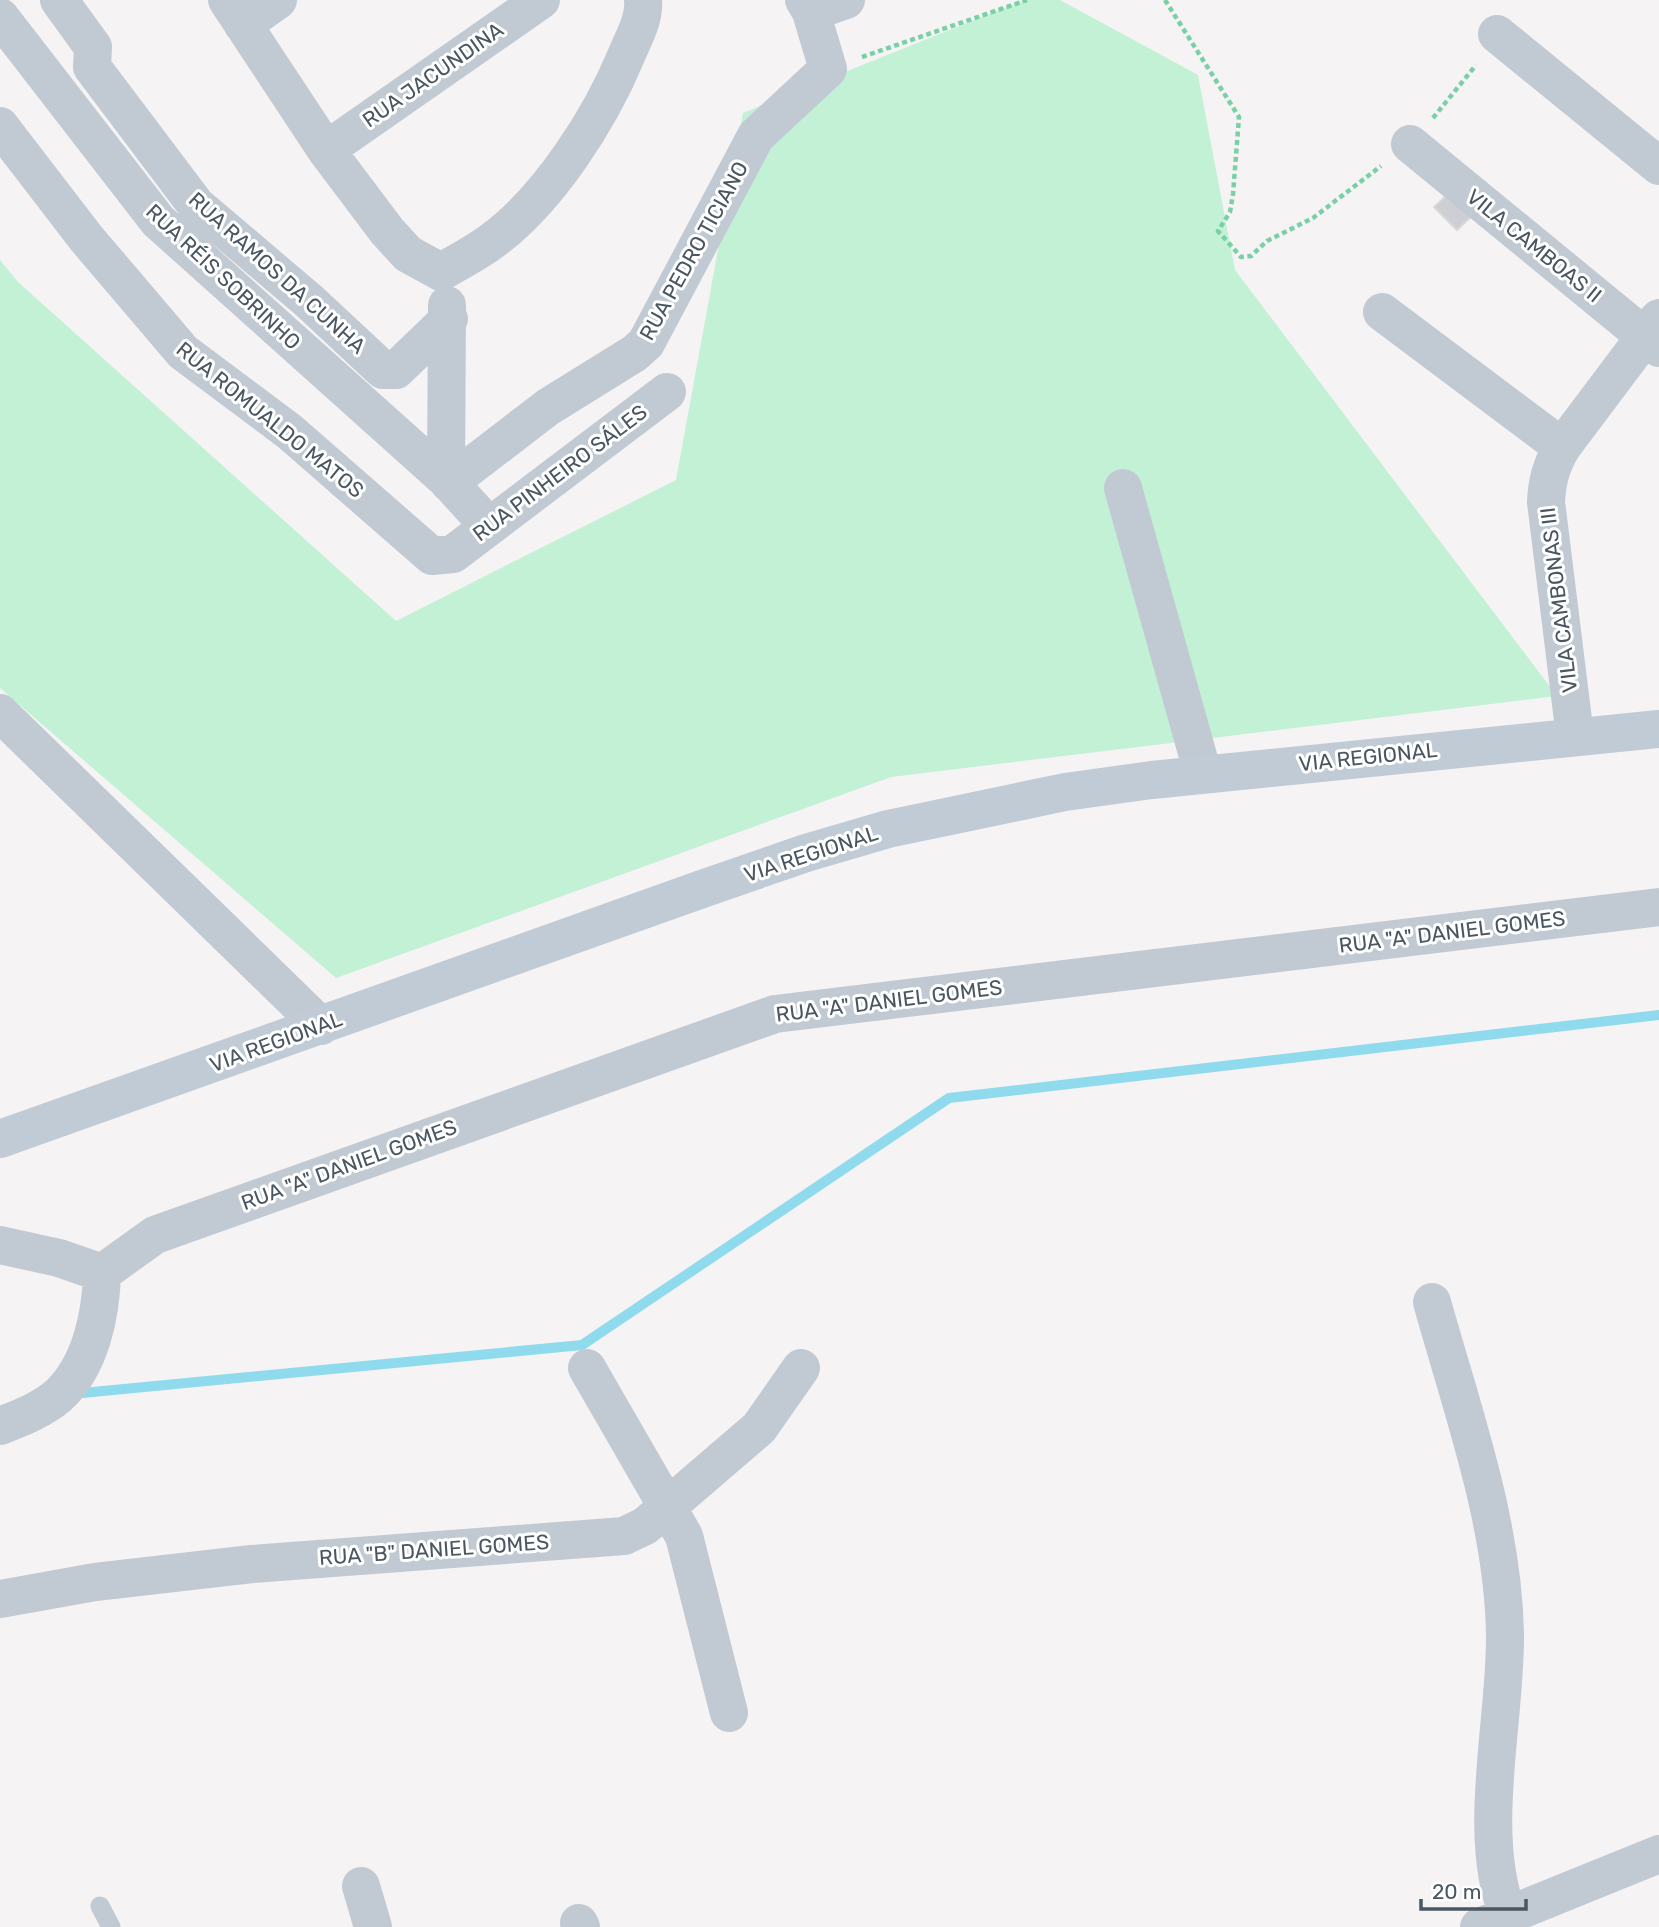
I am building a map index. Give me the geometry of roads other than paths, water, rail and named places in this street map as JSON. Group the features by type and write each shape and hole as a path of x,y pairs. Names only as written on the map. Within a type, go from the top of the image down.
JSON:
{"main road":[{"name":"VIA REGIONAL","path":"0,1139 806,853 888,829 1065,792 1203,774 1659,729"}],"street":[{"name":"RUA RAMOS DA CUNHA","path":"59,0 93,47 92,67 196,205 309,301 383,370 396,370 449,319"},
{"path":"278,0 235,12 326,150 401,246 408,254 441,272"},
{"name":"RUA JACUNDINA","path":"326,150 541,0"},
{"path":"441,272 493,240 533,201 577,145 613,87 651,2"},
{"name":"RUA PEDRO TICIANO","path":"448,481 548,408 640,349 756,136 828,69 820,4"},
{"name":"RUA RÉIS SOBRINHO","path":"0,17 158,221 448,481 488,525"},
{"path":"1497,34 1659,166"},
{"name":"RUA ROMUALDO MATOS","path":"0,126 86,238 183,352 289,432 432,556 439,558 453,554"},
{"name":"VILA CAMBOAS II","path":"1410,144 1654,334"},
{"path":"441,272 449,319 448,481"},
{"path":"1382,312 1557,455 1654,334"},
{"name":"RUA PINHEIRO SÁLES","path":"453,554 667,392"},
{"name":"VILA CAMBONAS III","path":"1557,455 1546,502 1575,736"},
{"path":"1123,488 1203,774"},
{"path":"0,713 321,1026"},
{"name":"RUA \"A\" DANIEL GOMES","path":"102,1273 155,1235 775,1014 1659,907"},
{"path":"0,1245 59,1258 102,1273 102,1298 88,1348 59,1395 32,1413 0,1426"},
{"path":"1432,1302 1491,1517 1500,1569 1505,1635 1494,1837 1496,1875 1493,1921 1659,1854"},
{"path":"587,1368 684,1536 729,1713"},
{"name":"RUA \"B\" DANIEL GOMES","path":"0,1599 95,1582 252,1563 624,1536 645,1526 759,1428 801,1368"},
{"path":"361,1886 373,1927"}],"lane":[{"path":"100,1906 111,1927"}],"waterway":[{"path":"72,1394 582,1345 949,1098 1659,1015"}]}
